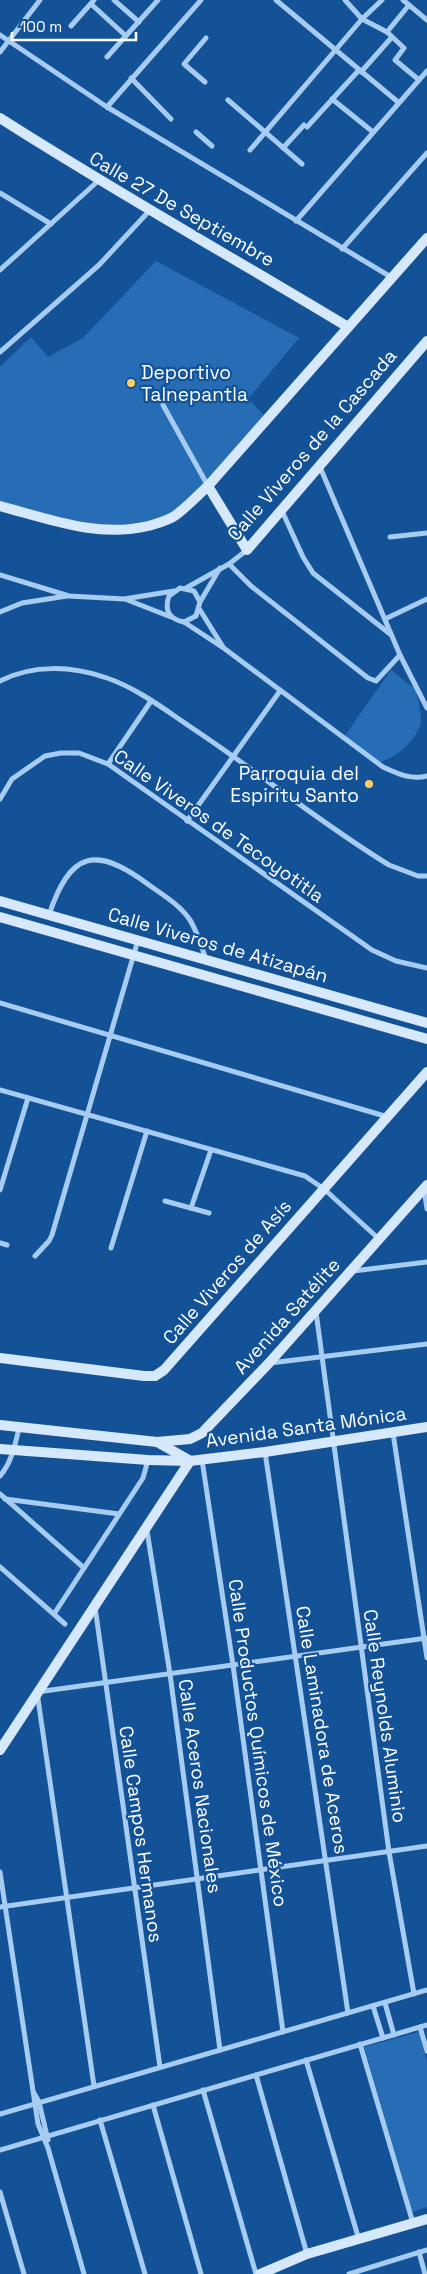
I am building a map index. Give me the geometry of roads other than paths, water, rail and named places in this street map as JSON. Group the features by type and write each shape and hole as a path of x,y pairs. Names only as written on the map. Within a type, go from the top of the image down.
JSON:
{"street":[{"path":"0,52 40,0"},
{"path":"114,0 139,22"},
{"path":"107,57 158,0"},
{"path":"107,107 201,0"},
{"path":"276,0 398,102"},
{"path":"345,0 362,19 387,32 404,48 395,60 419,80"},
{"path":"250,150 362,19 382,0"},
{"path":"403,0 427,20"},
{"path":"71,26 92,2 126,36"},
{"path":"387,32 409,5"},
{"path":"0,36 107,107 391,277"},
{"path":"283,148 392,37"},
{"path":"204,82 184,64 206,38"},
{"path":"296,221 427,71"},
{"path":"131,78 171,119"},
{"path":"332,99 373,132"},
{"path":"228,100 302,164"},
{"name":"Calle 27 De Septiembre","path":"0,118 98,181 151,209 348,327"},
{"path":"196,132 212,146"},
{"path":"342,249 427,153"},
{"path":"0,270 98,181"},
{"path":"0,193 51,224"},
{"path":"0,352 99,265 151,209"},
{"path":"0,506 87,529 132,529 161,523 176,516 208,486 427,238"},
{"path":"0,262 6,265"},
{"name":"Calle Viveros de la Cascada","path":"186,588 229,564 247,550 427,341"},
{"path":"163,405 208,486 247,550"},
{"path":"320,467 400,655 427,708"},
{"path":"282,511 303,557 313,573 392,635"},
{"path":"390,537 427,534"},
{"path":"229,564 251,586 368,678 376,681 400,655"},
{"path":"200,602 220,568"},
{"path":"0,575 68,596"},
{"path":"0,612 22,603 68,596 124,599 186,588 194,591 200,602 200,610 225,649"},
{"path":"172,617 167,611 166,604 174,591"},
{"path":"124,599 184,622 225,649 383,767 400,775 416,779 427,776"},
{"path":"385,619 427,599"},
{"path":"184,622 196,616 200,610"},
{"path":"0,681 26,672 48,669 71,669 108,678 151,701 233,756 361,848 389,865 418,876 427,876"},
{"path":"187,821 280,691"},
{"path":"108,764 151,701"},
{"name":"Calle Viveros de Tecoyotitla","path":"0,799 12,779 45,756 61,753 78,753 108,764 372,950 396,961 427,968"},
{"path":"49,915 57,891 67,874 81,864 98,858 120,866 137,876 180,908 190,920 207,960"},
{"name":"Calle Viveros de Atizapán","path":"0,901 427,1023"},
{"name":"Calle Viveros de Atizapán","path":"0,917 427,1038"},
{"path":"35,1256 52,1235 138,940"},
{"path":"0,1003 110,1037 388,1116"},
{"name":"Calle Viveros de Asís","path":"0,1358 155,1376 164,1370 427,1072"},
{"path":"0,1090 305,1176 324,1189 380,1239"},
{"path":"0,1190 28,1098"},
{"path":"111,1248 147,1132"},
{"path":"191,1208 211,1150"},
{"path":"426,1187 427,1209"},
{"name":"Avenida Satélite","path":"157,1442 174,1442 190,1439 202,1433 269,1363 426,1187"},
{"path":"165,1202 209,1213"},
{"path":"0,1243 7,1245"},
{"path":"351,1271 427,1262"},
{"name":"Calle Reynolds Aluminio","path":"316,1310 389,1852 414,1994"},
{"path":"269,1363 427,1344"},
{"path":"0,1425 157,1442 190,1461 94,1604 0,1750"},
{"path":"0,1476 7,1468 14,1452 19,1427"},
{"name":"Avenida Santa Mónica","path":"0,1450 190,1461 265,1452 332,1440 427,1427"},
{"path":"392,1432 426,1639 427,1658"},
{"path":"54,1614 143,1478 148,1460 157,1448 157,1442"},
{"name":"Calle Laminadora de Aceros","path":"265,1452 348,2013"},
{"name":"Calle Productos Químicos de México","path":"202,1459 233,1665 283,2032"},
{"path":"2,1496 119,1514"},
{"path":"2,1496 84,1568"},
{"name":"Calle Aceros Nacionales","path":"146,1527 170,1674 220,2050"},
{"path":"0,1567 65,1624"},
{"name":"Calle Campos Hermanos","path":"94,1604 160,2067"},
{"path":"37,1692 426,1639"},
{"path":"37,1692 94,2086"},
{"path":"2,1907 427,1846"},
{"path":"0,1872 2,1907 33,2090 84,2274"},
{"path":"0,2114 427,1990"},
{"path":"385,2002 394,2035"},
{"path":"374,2006 383,2038"},
{"path":"0,2150 427,2025"},
{"path":"420,2027 427,2051"},
{"path":"360,2044 413,2223"},
{"path":"306,2060 359,2240"},
{"path":"256,2075 307,2254"},
{"path":"203,2090 256,2274"},
{"path":"153,2105 201,2274"},
{"path":"100,2120 145,2274"},
{"path":"0,2192 24,2274"},
{"path":"260,2274 307,2254 427,2219"},
{"path":"349,2274 427,2250"},
{"path":"419,2252 425,2274"}],"place":[{"name":"Deportivo Talnepantla","path":"131,383"},
{"name":"Parroquia del Espiritu Santo","path":"369,784"}]}
